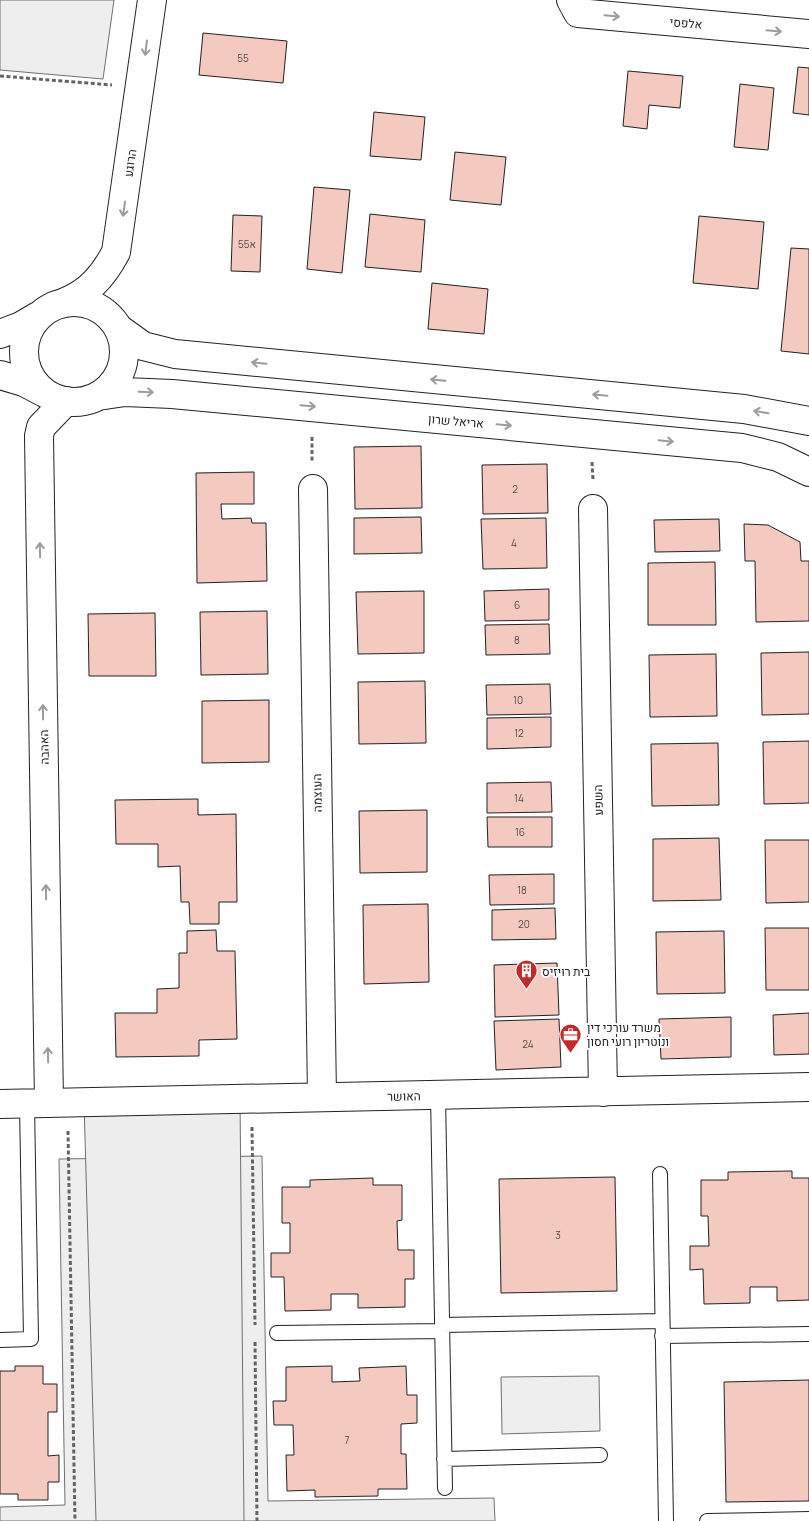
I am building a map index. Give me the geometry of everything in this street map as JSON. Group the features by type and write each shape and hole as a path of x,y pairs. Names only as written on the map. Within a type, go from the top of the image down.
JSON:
{"street":[{"name":"הרוגע","path":"65,302 79,297 98,280 116,252 141,88 152,0"},
{"name":"אלפסי","path":"571,0 578,13 809,34"},
{"path":"0,334 22,326 50,307 65,302 81,302 96,306 108,315 118,328 143,346 175,354 744,409 809,421"},
{"path":"38,316 26,336 24,361 34,382 56,397"},
{"path":"0,375 24,382 56,397 82,401 98,396 110,387 121,367 123,342 118,328"},
{"name":"אריאל שרון","path":"98,396 125,392 154,393 755,450 789,461 809,472"},
{"name":"האהבה","path":"48,1103 39,436 56,397"},
{"name":"העוצמה","path":"313,489 322,1097"},
{"name":"השפע","path":"593,509 603,1092"},
{"name":"האושר","path":"0,1104 809,1087"}],"lane":[{"path":"438,1095 445,1488"},
{"path":"0,1340 31,1340 48,1103"},
{"path":"660,1174 666,1521"},
{"path":"277,1333 662,1321"},
{"path":"662,1336 809,1334"},
{"path":"444,1459 600,1455"},
{"path":"707,1521 809,1519"}],"path":[{"path":"0,76 141,88"},
{"path":"311,407 313,489"},
{"path":"592,434 593,509"},
{"path":"252,1099 257,1521"},
{"path":"48,1103 75,1521"}],"shaded area":[{"path":"0,0 114,0 103,79 0,70"},
{"path":"240,1099 244,1521 96,1521 84,1103"},
{"path":"262,1156 268,1501 494,1498 495,1521 0,1521 0,1507 65,1505 59,1159"},
{"path":"599,1376 600,1431 502,1434 501,1377"}],"building":[{"path":"203,33 287,41 283,83 199,75"},
{"path":"798,67 809,68 809,115 793,113"},
{"path":"628,71 683,76 680,108 649,105 647,129 623,126"},
{"path":"740,84 774,88 768,150 734,147"},
{"path":"374,112 425,117 421,160 370,156"},
{"path":"455,152 506,157 501,205 450,200"},
{"path":"314,187 350,190 342,273 307,269"},
{"path":"370,214 425,220 421,272 365,267"},
{"path":"233,215 262,216 260,272 231,271"},
{"path":"699,216 764,222 758,289 693,283"},
{"path":"791,248 809,249 809,354 781,351"},
{"path":"432,283 488,289 484,334 428,329"},
{"path":"421,446 422,508 355,509 354,447"},
{"path":"547,464 548,513 483,514 482,465"},
{"path":"254,472 254,504 221,504 222,519 251,518 252,523 266,523 267,581 197,583 196,473"},
{"path":"421,517 422,553 354,554 354,518"},
{"path":"546,518 547,568 483,569 481,519"},
{"path":"719,519 720,551 655,552 654,520"},
{"path":"744,524 768,525 800,542 801,561 809,561 809,621 756,622 755,561 745,561"},
{"path":"715,562 716,625 648,625 648,563"},
{"path":"549,589 549,620 485,621 484,591"},
{"path":"424,591 424,653 358,654 356,592"},
{"path":"267,611 268,674 201,675 200,612"},
{"path":"155,613 156,676 89,676 88,614"},
{"path":"549,624 550,654 486,655 485,625"},
{"path":"809,652 809,714 762,715 761,653"},
{"path":"716,654 717,716 650,717 649,655"},
{"path":"425,681 426,743 359,744 358,682"},
{"path":"550,684 551,714 487,715 486,685"},
{"path":"269,700 269,762 202,763 202,701"},
{"path":"551,717 551,747 487,749 487,718"},
{"path":"809,741 809,803 764,804 763,742"},
{"path":"718,743 719,805 652,806 651,744"},
{"path":"551,782 552,812 487,813 487,783"},
{"path":"198,799 198,815 236,814 237,902 219,902 219,924 190,924 189,902 181,902 180,866 158,867 158,844 116,844 115,800"},
{"path":"427,810 427,872 360,873 359,811"},
{"path":"487,817 552,817 552,847 488,847"},
{"path":"719,838 721,900 653,901 653,839"},
{"path":"765,840 809,840 809,902 766,903"},
{"path":"554,874 554,904 490,905 489,875"},
{"path":"428,904 429,982 364,984 363,905"},
{"path":"555,908 556,939 492,940 492,910"},
{"path":"765,928 809,928 809,990 766,990"},
{"path":"216,930 217,951 235,951 237,1039 199,1040 199,1056 116,1057 115,1013 157,1013 157,989 179,988 179,953 187,953 187,931"},
{"path":"724,931 725,993 657,994 656,932"},
{"name":"בית רויזיס","path":"557,963 559,1015 495,1017 494,965"},
{"path":"809,1013 809,1054 774,1055 773,1015"},
{"path":"731,1017 731,1057 661,1059 659,1019"},
{"path":"559,1019 561,1067 496,1070 494,1021"},
{"path":"792,1171 792,1178 809,1178 809,1300 777,1301 777,1287 750,1287 750,1303 704,1304 703,1269 690,1270 690,1246 709,1246 708,1216 701,1216 701,1180 728,1180 728,1172"},
{"path":"615,1177 617,1291 501,1293 499,1179"},
{"path":"373,1178 373,1185 402,1185 402,1220 397,1221 398,1250 414,1250 414,1279 405,1279 405,1307 358,1308 358,1294 331,1294 331,1310 285,1311 284,1277 271,1277 271,1253 290,1253 290,1223 282,1223 282,1187 310,1187 310,1180"},
{"path":"15,1366 43,1366 43,1384 57,1384 57,1412 48,1412 48,1456 59,1455 59,1482 48,1482 48,1500 18,1500 18,1494 0,1494 0,1371 15,1371"},
{"path":"332,1366 332,1382 360,1381 359,1368 406,1366 407,1395 417,1395 417,1423 401,1424 401,1454 406,1454 407,1489 378,1489 378,1496 315,1497 315,1490 287,1491 286,1455 294,1455 293,1425 274,1425 273,1401 286,1401 286,1367"},
{"path":"809,1380 809,1501 726,1502 724,1382"}],"place":[{"name":"בית רויזיס","path":"526,990"},
{"name":"משרד עורכי דין ונוטריון רועי חסון","path":"571,1053"}]}
